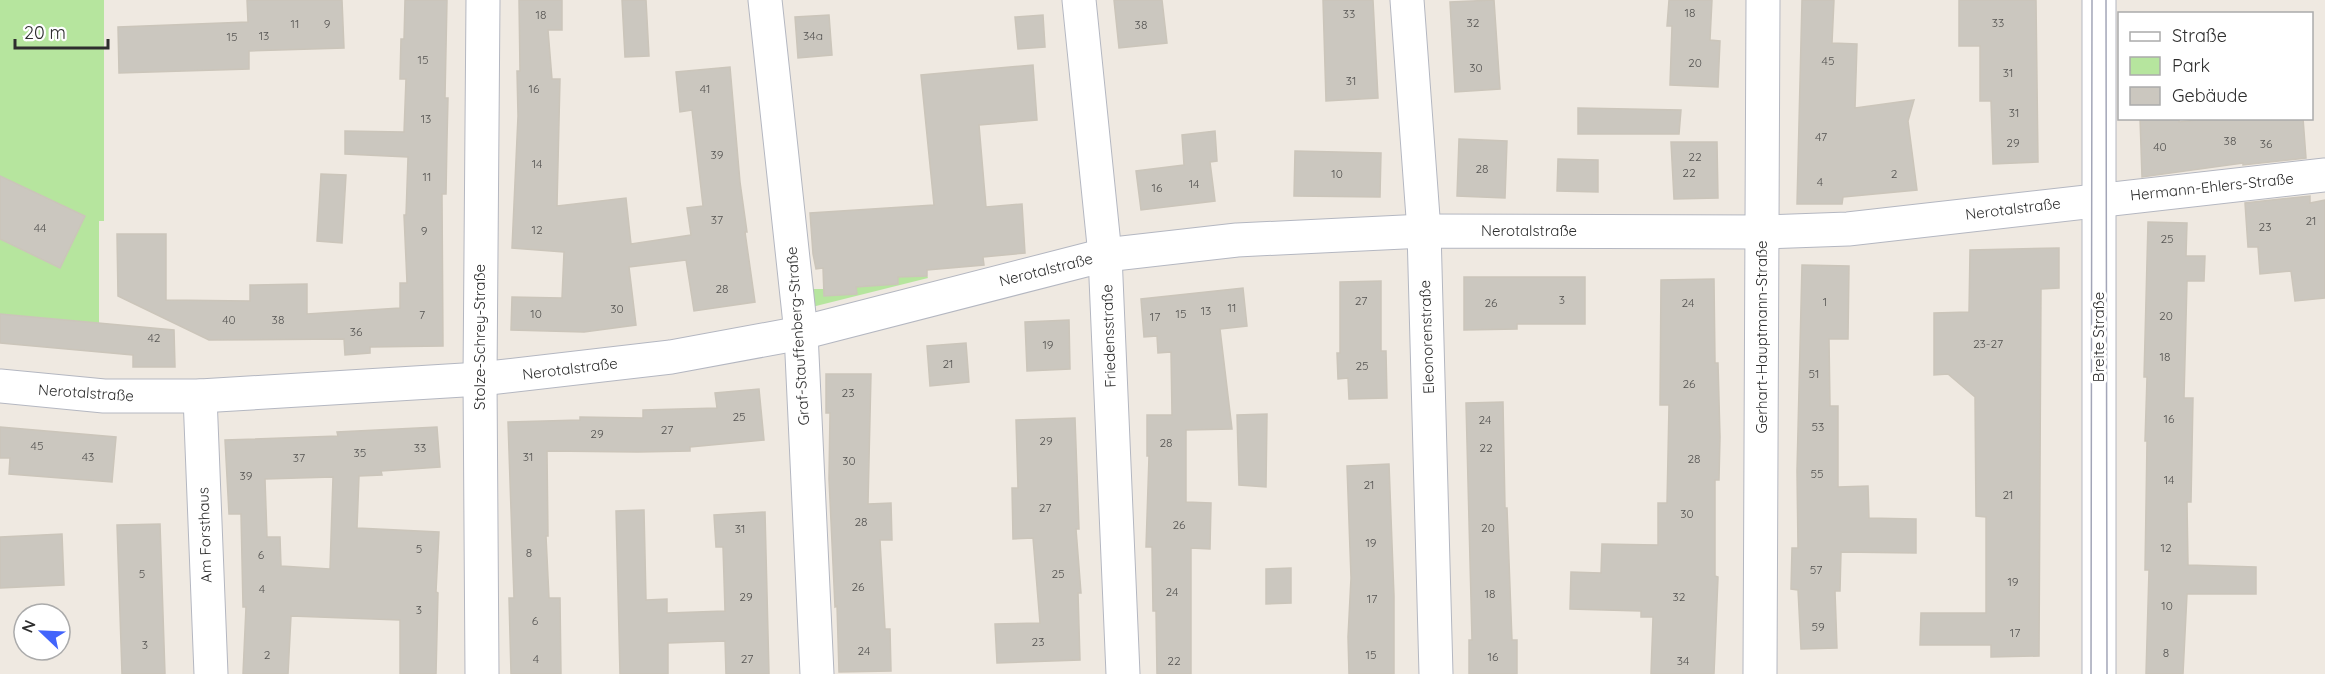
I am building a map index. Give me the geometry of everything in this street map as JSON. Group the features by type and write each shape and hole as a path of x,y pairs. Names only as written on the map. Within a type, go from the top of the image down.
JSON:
{"street":[{"name":"Stolze-Schrey-Straße","path":"482,674 480,380 483,0"},
{"name":"Graf-Stauffenberg-Straße","path":"765,0 801,333 817,674"},
{"name":"Friedensstraße","path":"1079,0 1105,255 1123,674"},
{"name":"Eleonorenstraße","path":"1407,0 1424,231 1436,674"},
{"name":"Gerhart-Hauptmann-Straße","path":"1760,674 1763,0"},
{"name":"Breite Straße","path":"2099,0 2099,674"},
{"name":"Hermann-Ehlers-Straße","path":"2099,199 2325,175"},
{"name":"Nerotalstraße","path":"0,386 104,396 200,396 480,380 671,357 801,333 1105,255 1237,240 1424,231 1763,232 1848,229 2099,199"},
{"name":"Am Forsthaus","path":"200,396 211,674"}],"green space":[{"path":"0,0 104,0 104,221 99,221 99,323 0,314"},
{"path":"927,276 928,278 816,306 813,306 809,289 824,289 824,296 856,287 898,284 898,277"}],"building":[{"path":"247,0 342,0 344,48 249,51 249,69 119,73 118,27 248,22"},
{"path":"405,0 447,0 446,194 442,194 443,346 370,347 370,353 345,355 344,339 209,340 118,296 117,234 166,234 166,300 250,301 250,285 307,284 307,314 400,308 400,283 407,283 404,215 406,215 408,157 345,154 345,131 404,132 406,79 400,79"},
{"path":"519,0 562,0 562,30 548,30 552,79 560,79 557,206 626,198 631,244 691,235 687,208 703,206 692,110 680,112 676,72 730,67 740,182 747,232 745,232 755,302 694,311 686,260 629,267 636,325 584,332 511,330 512,297 562,298 564,252 512,248 518,116 517,71 520,71"},
{"path":"622,0 646,0 649,56 625,57"},
{"path":"1114,0 1162,0 1167,43 1119,48"},
{"path":"1323,0 1373,0 1378,98 1326,101"},
{"path":"1494,0 1500,89 1455,92 1450,2"},
{"path":"1669,0 1712,0 1710,40 1720,41 1718,87 1670,85 1672,26 1667,26"},
{"path":"1802,0 1834,0 1832,43 1857,44 1855,108 1914,100 1908,121 1917,190 1843,197 1842,204 1797,204"},
{"path":"1959,0 2036,0 2038,162 1993,164 1991,101 1980,101 1980,46 1959,46"},
{"path":"829,15 832,55 798,58 795,17"},
{"path":"1043,15 1045,47 1018,49 1015,17"},
{"path":"1033,65 1037,120 979,125 986,207 1022,204 1025,253 983,257 984,265 927,270 927,276 898,277 898,284 856,287 857,294 824,296 823,268 816,269 813,254 810,213 934,205 921,75"},
{"path":"1578,108 1681,110 1679,134 1578,134"},
{"path":"2140,120 2179,120 2179,122 2303,120 2306,158 2243,165 2243,163 2142,177"},
{"path":"1215,131 1217,161 1210,162 1215,201 1141,210 1136,171 1184,165 1182,135"},
{"path":"1459,139 1507,141 1505,198 1457,196"},
{"path":"1671,142 1717,142 1718,198 1674,199"},
{"path":"1295,151 1381,153 1380,197 1294,196"},
{"path":"1558,159 1598,160 1598,192 1557,191"},
{"path":"321,174 346,175 342,243 317,241"},
{"path":"0,176 85,216 60,268 0,239"},
{"path":"2310,196 2310,203 2325,200 2325,298 2295,301 2291,271 2260,274 2258,247 2248,247 2245,203"},
{"path":"2148,222 2187,223 2186,256 2205,256 2204,281 2187,281 2184,398 2193,398 2191,502 2187,502 2188,565 2256,567 2256,594 2187,594 2183,674 2146,674 2149,570 2145,570 2147,377 2144,377"},
{"path":"2059,248 2059,288 2041,289 2039,656 1991,657 1991,645 1920,645 1921,613 1986,613 1986,517 1976,516 1975,397 1948,374 1934,375 1934,313 1969,312 1970,250"},
{"path":"1802,265 1849,266 1848,339 1829,339 1830,406 1838,406 1838,487 1868,486 1869,518 1916,519 1916,553 1841,552 1840,591 1835,591 1837,648 1801,649 1798,590 1791,589 1792,548 1798,548 1797,471"},
{"path":"1464,277 1585,277 1585,324 1517,324 1517,329 1464,330"},
{"path":"1714,279 1715,363 1718,363 1720,437 1719,480 1715,480 1715,576 1718,577 1714,674 1651,674 1653,617 1641,617 1641,611 1570,609 1571,572 1601,573 1602,544 1658,545 1658,503 1667,503 1669,405 1660,405 1661,280"},
{"path":"1381,281 1381,351 1386,351 1387,398 1349,399 1348,378 1338,379 1340,282"},
{"path":"1243,288 1247,326 1220,329 1232,429 1186,430 1186,502 1211,503 1210,549 1191,548 1191,674 1157,674 1152,547 1146,547 1149,456 1147,456 1147,415 1172,415 1171,352 1158,353 1157,336 1144,337 1141,299"},
{"path":"0,314 174,330 175,367 133,367 133,355 0,343"},
{"path":"1069,320 1070,369 1027,371 1025,322"},
{"path":"966,343 969,382 930,386 927,346"},
{"path":"826,374 871,374 868,504 891,503 892,540 880,540 885,629 890,629 891,671 839,672 829,479 830,413 826,413"},
{"path":"759,389 764,440 690,447 690,451 547,451 548,536 546,536 549,598 560,598 561,674 511,674 509,598 514,598 508,422 580,420 580,417 643,418 643,410 717,408 715,393"},
{"path":"1503,402 1505,508 1507,508 1512,640 1517,640 1517,674 1469,674 1469,640 1472,640 1466,403"},
{"path":"1267,414 1266,487 1239,485 1237,415"},
{"path":"1075,418 1079,529 1076,529 1081,593 1078,593 1080,660 997,663 995,624 1040,623 1033,538 1013,539 1012,488 1018,488 1016,420"},
{"path":"0,427 116,437 112,482 9,474 10,458 0,458"},
{"path":"437,427 440,467 381,471 382,475 359,476 357,528 439,532 436,674 400,674 400,620 291,616 288,674 243,674 246,607 243,607 241,514 229,514 225,440 338,436 337,432","holes":["333,477 330,569 281,566 280,537 267,537 265,479"]},
{"path":"1389,464 1394,596 1394,674 1349,674 1351,578 1347,466"},
{"path":"644,510 646,600 667,599 667,613 725,611 723,547 716,547 714,515 765,512 769,674 726,674 725,641 668,643 668,674 620,674 616,511"},
{"path":"160,524 165,674 122,674 117,525"},
{"path":"62,534 64,585 0,588 0,537"},
{"path":"1291,568 1291,603 1266,604 1266,569"}],"tram line":[{"path":"2091,674 2092,0"},
{"path":"2106,0 2107,674"}]}
